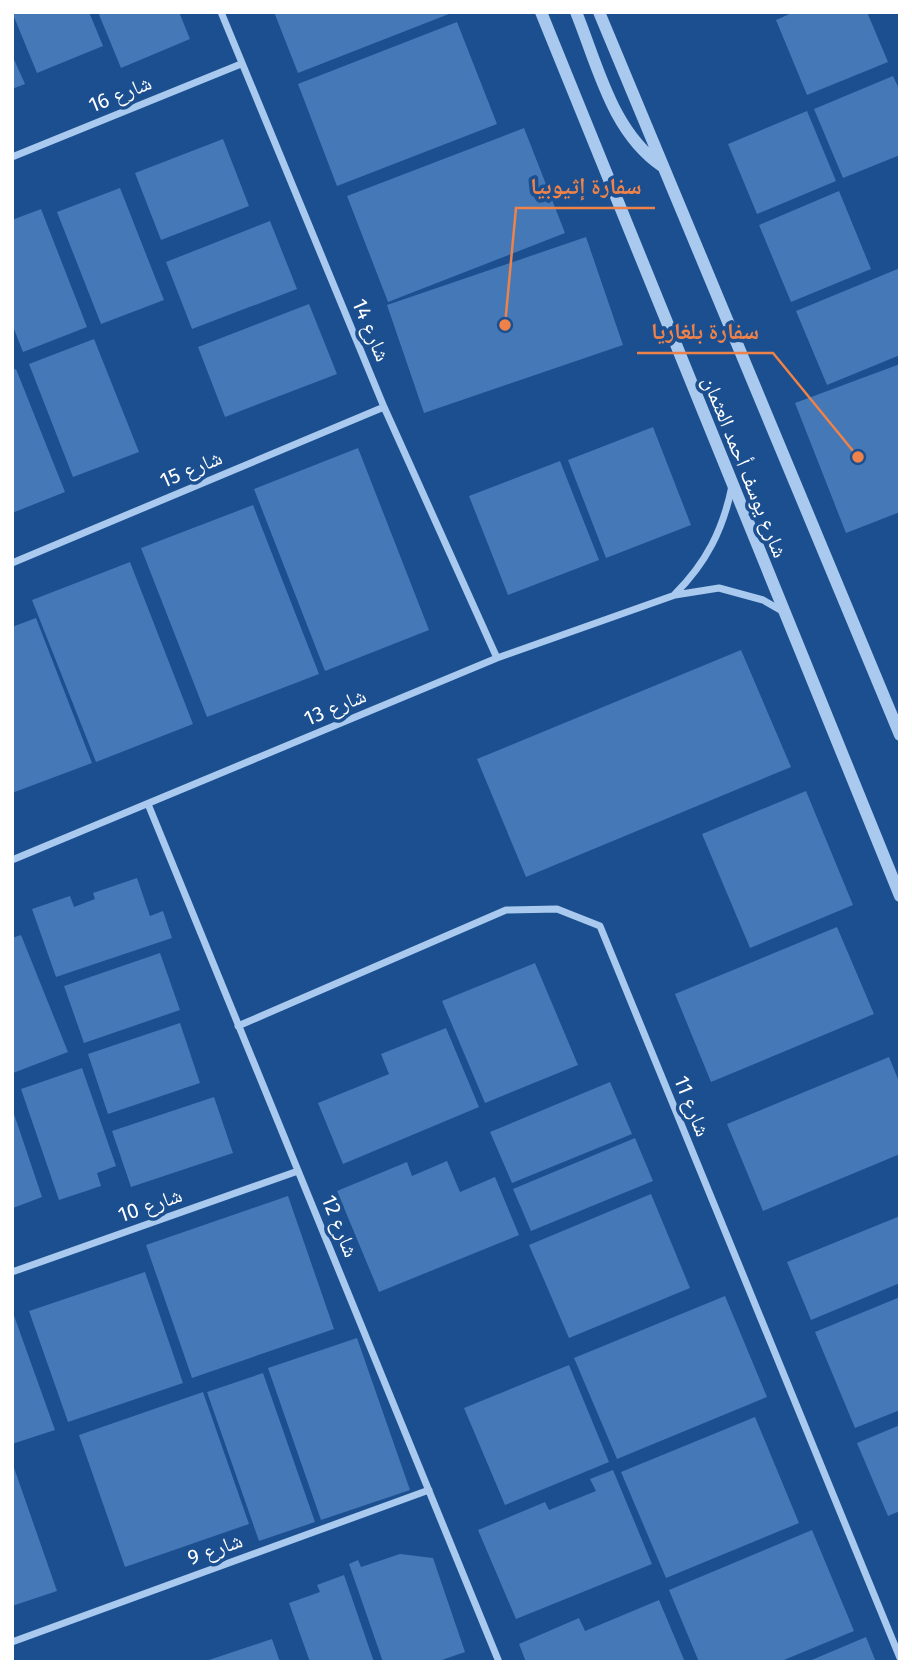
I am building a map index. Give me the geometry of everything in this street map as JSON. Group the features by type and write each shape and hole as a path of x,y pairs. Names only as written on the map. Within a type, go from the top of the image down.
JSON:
{"street":[{"name":"شارع 14","path":"221,12 384,407 497,658"},
{"name":"شارع يوسف أحمد العثمان","path":"541,12 900,896"},
{"path":"576,12 620,122 647,156 662,166"},
{"name":"شارع يوسف أحمد العثمان","path":"599,12 900,735"},
{"name":"شارع 16","path":"12,157 241,64"},
{"name":"شارع 15","path":"12,564 384,407"},
{"path":"675,595 707,556 727,511 732,486"},
{"name":"شارع 13","path":"12,860 497,658 675,595 719,588 763,600 782,611"},
{"name":"شارع 12","path":"148,804 499,1662"},
{"name":"شارع 11","path":"239,1026 506,910 557,909 600,926 900,1658"},
{"name":"شارع 10","path":"12,1272 299,1171"},
{"name":"شارع 9","path":"12,1642 429,1490"}],"building":[{"path":"12,12 89,12 103,46 37,73"},
{"path":"98,12 179,12 190,39 121,68"},
{"path":"274,12 454,12 298,73"},
{"path":"794,12 867,12 888,62 807,95 776,20"},
{"path":"457,22 497,124 337,186 298,84"},
{"path":"12,55 25,84 12,89"},
{"path":"893,76 900,91 900,155 843,178 814,109"},
{"path":"807,111 836,181 757,214 728,144"},
{"path":"524,128 565,233 388,302 347,196"},
{"path":"223,139 249,206 161,240 135,173"},
{"path":"120,188 164,300 101,324 57,212"},
{"path":"839,191 871,269 791,302 759,225"},
{"path":"41,209 87,327 23,352 12,324 12,220"},
{"path":"270,221 297,289 192,329 166,262"},
{"path":"586,237 623,345 424,413 387,305"},
{"path":"900,268 900,355 827,385 796,311"},
{"path":"309,304 337,374 225,417 198,347"},
{"path":"94,339 139,452 73,477 29,364"},
{"path":"900,364 900,512 846,533 795,403"},
{"path":"16,369 65,492 12,513 12,370"},
{"path":"653,427 691,525 606,558 568,460"},
{"path":"358,448 429,630 325,671 254,489"},
{"path":"560,461 599,560 508,595 469,496"},
{"path":"253,505 319,674 207,717 141,548"},
{"path":"130,562 193,724 96,762 32,600"},
{"path":"36,618 92,763 12,793 12,627"},
{"path":"741,650 791,767 526,877 477,759"},
{"path":"806,791 853,905 750,948 702,834"},
{"path":"137,878 150,916 163,911 172,938 56,977 32,909 70,896 74,907 95,899 93,893"},
{"path":"837,927 874,1014 711,1082 675,994"},
{"path":"21,935 68,1052 13,1073 12,938"},
{"path":"160,953 180,1010 84,1043 64,986"},
{"path":"535,963 578,1065 485,1103 442,1001"},
{"path":"180,1023 200,1083 108,1114 88,1054"},
{"path":"446,1028 479,1107 343,1164 318,1103 389,1074 381,1054"},
{"path":"889,1057 900,1084 900,1154 763,1211 727,1124"},
{"path":"82,1068 116,1166 97,1173 101,1186 59,1200 21,1089"},
{"path":"610,1082 632,1134 512,1183 490,1132"},
{"path":"214,1097 233,1153 131,1187 112,1131"},
{"path":"13,1111 42,1197 13,1208 12,1206"},
{"path":"635,1138 653,1181 531,1231 513,1189"},
{"path":"447,1161 460,1192 495,1177 519,1235 379,1292 337,1191 407,1162 412,1176"},
{"path":"651,1194 690,1288 569,1338 529,1245"},
{"path":"288,1196 334,1329 192,1378 146,1245"},
{"path":"900,1216 900,1283 811,1320 787,1262"},
{"path":"145,1272 183,1383 68,1422 29,1311"},
{"path":"725,1296 767,1397 617,1459 574,1358"},
{"path":"900,1297 900,1410 855,1428 815,1332"},
{"path":"12,1310 55,1430 12,1444"},
{"path":"357,1338 410,1490 321,1520 268,1368"},
{"path":"569,1365 609,1462 505,1505 464,1408"},
{"path":"263,1373 315,1522 259,1541 207,1392"},
{"path":"203,1392 249,1524 125,1567 79,1435"},
{"path":"755,1417 799,1523 666,1578 621,1472"},
{"path":"900,1425 900,1511 888,1516 857,1443"},
{"path":"12,1462 57,1591 12,1606"},
{"path":"613,1470 652,1564 516,1619 478,1530 545,1502 549,1510 596,1491 590,1479"},
{"path":"812,1530 854,1631 779,1662 699,1662 669,1590"},
{"path":"400,1554 433,1558 465,1652 436,1662 383,1662 349,1564 358,1560 361,1567"},
{"path":"344,1575 374,1662 310,1662 289,1603 320,1592 317,1585"},
{"path":"659,1600 685,1662 526,1662 519,1644 579,1618 585,1631"},
{"path":"866,1637 876,1662 807,1662"},
{"path":"272,1639 280,1662 206,1662 206,1661"}],"place":[{"name":"سفارة إثيوبيا","path":"505,325"},
{"name":"سفارة بلغاريا","path":"858,457"}]}
